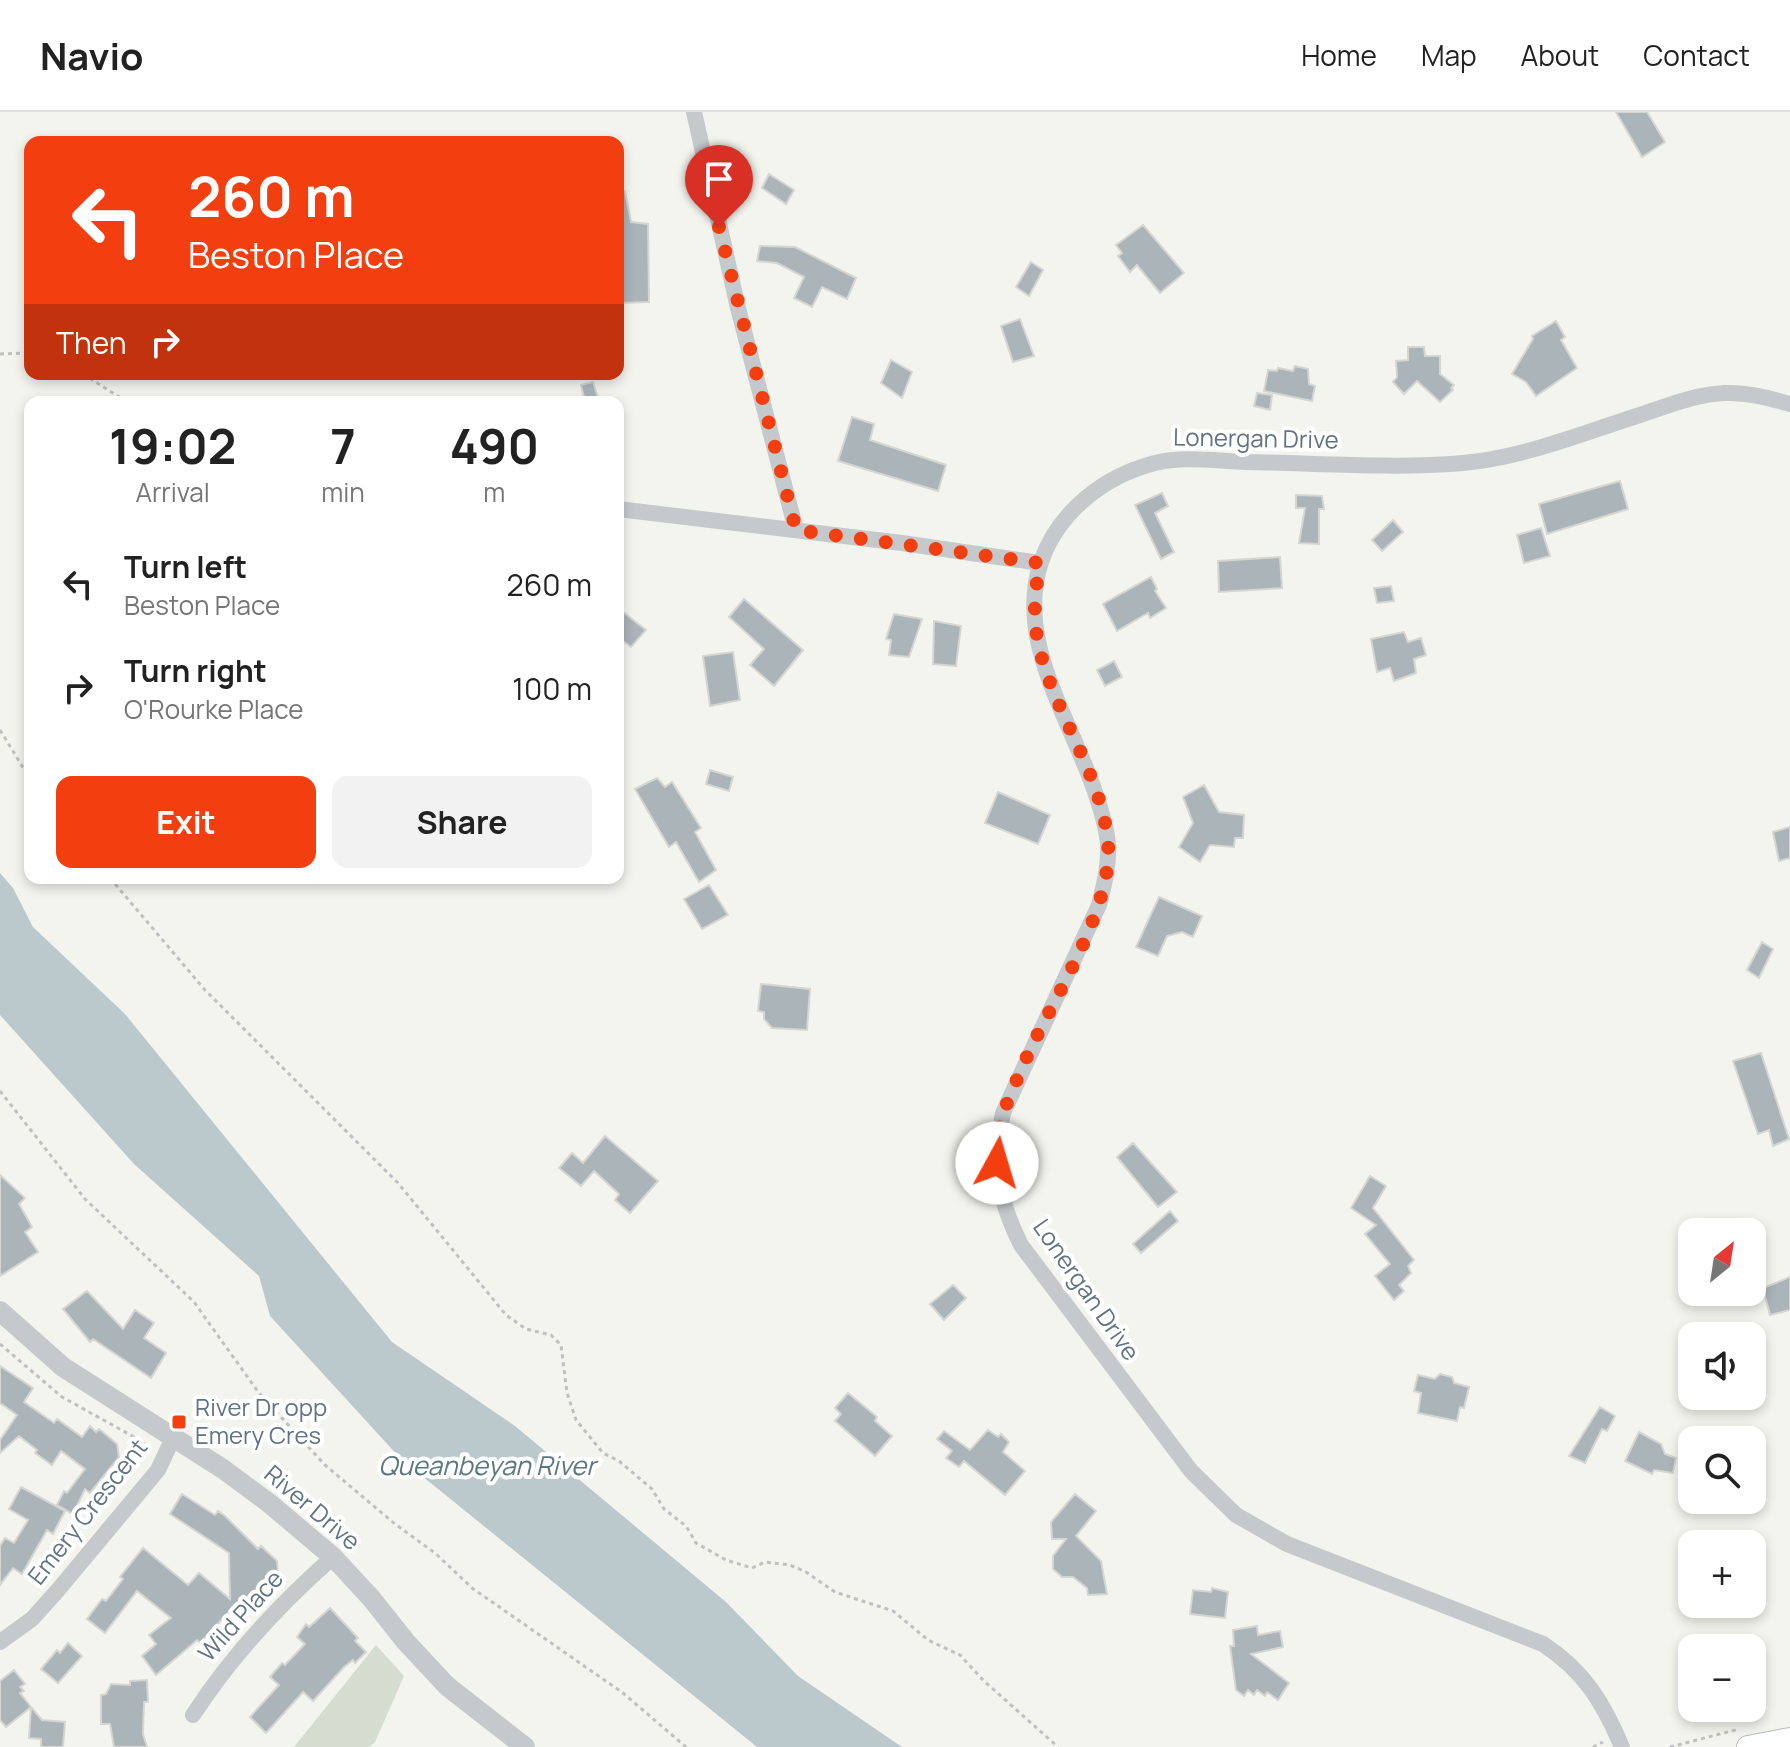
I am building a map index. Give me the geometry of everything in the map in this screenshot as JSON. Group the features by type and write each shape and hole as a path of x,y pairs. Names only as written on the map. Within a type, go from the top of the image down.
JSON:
{"main road":[{"path":"1747,1737 1790,1739"}],"street":[{"path":"694,112 738,308 796,530"},
{"name":"Lonergan Drive","path":"1622,1747 1597,1696 1568,1660 1543,1644 1287,1544 1236,1515 1213,1495 1182,1460 1021,1245 1008,1219 1000,1191 997,1138 1003,1113 1099,905 1106,874 1108,844 1092,783 1039,646 1035,592 1040,563 1053,534 1070,511 1096,490 1127,473 1157,463 1194,461 1382,466 1463,463 1521,454 1688,399 1721,393 1747,393 1790,404"},
{"path":"624,510 1040,563"},
{"name":"River Drive","path":"0,1311 63,1367 169,1447 223,1469 333,1557 447,1686 525,1747"},
{"name":"Emery Crescent","path":"0,1642 32,1619 58,1590 158,1470 169,1447"},
{"name":"Wild Place","path":"193,1715 219,1675 303,1584 333,1557"}],"path":[{"path":"0,354 24,353"},
{"path":"92,380 118,396"},
{"path":"0,730 24,769"},
{"path":"115,884 205,990 398,1183 506,1315 526,1329 551,1335 561,1345 567,1393 576,1420 603,1453 619,1461 652,1489 664,1509 686,1526 696,1543 726,1560 752,1568 765,1562 790,1565 835,1592 893,1611 928,1640 960,1655 984,1681 1058,1747"},
{"path":"0,1091 85,1199 194,1302 259,1393 325,1465 435,1553 472,1588 623,1693 686,1747"},
{"path":"0,1344 62,1397 169,1447"},
{"path":"1670,1747 1747,1737"}],"shaded area":[{"path":"376,1645 404,1676 375,1742 369,1747 294,1747"}],"water":[{"name":"Queanbeyan River","path":"0,873 13,888 33,927 125,1014 392,1342 515,1426 726,1602 798,1676 902,1747 757,1747 401,1459 270,1316 259,1276 134,1164 0,1015"}],"building":[{"path":"1616,112 1647,112 1665,142 1642,157"},
{"path":"769,174 794,190 786,204 762,188"},
{"path":"624,191 631,222 648,224 649,302 624,303"},
{"path":"1143,225 1184,273 1160,293 1137,265 1130,272 1118,256 1122,253 1116,245"},
{"path":"760,246 795,247 856,278 847,299 822,287 812,307 794,298 804,277 777,263 757,261"},
{"path":"1031,262 1043,270 1029,296 1016,287"},
{"path":"1020,319 1034,356 1013,362 1001,326"},
{"path":"1556,321 1565,337 1561,340 1577,368 1536,396 1526,382 1512,374 1532,336"},
{"path":"1408,347 1424,347 1425,356 1440,356 1440,374 1454,385 1453,390 1440,402 1417,381 1404,394 1393,382 1397,377 1396,361 1408,360"},
{"path":"891,360 912,372 902,398 881,383"},
{"path":"1295,366 1308,369 1309,384 1315,386 1312,401 1264,391 1268,370 1293,371"},
{"path":"593,382 597,396 584,396 581,385"},
{"path":"1257,393 1272,395 1270,410 1254,406"},
{"path":"852,417 874,424 870,440 946,465 938,491 838,461"},
{"path":"1620,481 1628,509 1547,534 1539,504"},
{"path":"1162,493 1168,506 1155,513 1174,552 1161,559 1135,505"},
{"path":"1296,495 1322,496 1324,509 1319,509 1319,544 1299,543 1305,508 1296,508"},
{"path":"1393,520 1403,532 1382,551 1372,540"},
{"path":"1541,528 1550,556 1524,563 1517,535"},
{"path":"1280,557 1282,588 1219,592 1218,561"},
{"path":"1151,577 1157,589 1155,591 1166,608 1150,618 1148,613 1117,631 1103,604"},
{"path":"1391,586 1394,601 1377,603 1374,588"},
{"path":"744,599 803,650 774,686 750,665 764,649 729,617"},
{"path":"624,613 646,630 631,647 624,642"},
{"path":"894,614 922,619 909,657 889,655 891,640 886,639"},
{"path":"934,621 961,626 956,666 933,664"},
{"path":"1404,632 1408,642 1421,638 1426,655 1414,659 1416,673 1394,681 1390,668 1377,672 1371,639"},
{"path":"733,652 740,700 710,706 703,656"},
{"path":"1114,661 1122,677 1105,686 1097,670"},
{"path":"710,770 733,777 729,791 706,784"},
{"path":"657,778 665,787 672,782 701,828 695,832 716,870 699,882 676,842 669,847 635,789"},
{"path":"1204,785 1219,812 1244,815 1243,838 1235,838 1234,847 1210,845 1200,862 1179,847 1193,823 1183,797"},
{"path":"998,792 1050,815 1038,844 985,823"},
{"path":"1790,827 1790,858 1779,861 1773,832"},
{"path":"709,885 728,915 702,929 684,899"},
{"path":"1159,897 1202,916 1193,937 1182,932 1167,936 1158,956 1136,947"},
{"path":"1762,942 1773,949 1759,978 1747,970"},
{"path":"761,984 810,989 807,1030 772,1028 764,1019 764,1012 758,1011"},
{"path":"1761,1053 1789,1139 1773,1146 1769,1130 1758,1134 1733,1061"},
{"path":"605,1136 658,1181 630,1213 615,1200 619,1194 594,1171 581,1186 559,1168 572,1153 583,1163"},
{"path":"1133,1143 1177,1192 1158,1207 1117,1157"},
{"path":"0,1175 25,1198 19,1204 32,1227 25,1232 38,1252 0,1276"},
{"path":"1370,1176 1386,1186 1373,1208 1414,1260 1408,1266 1411,1273 1399,1285 1404,1291 1394,1300 1375,1276 1390,1264 1365,1234 1376,1225 1351,1208"},
{"path":"1170,1211 1178,1221 1141,1253 1133,1244"},
{"path":"1790,1277 1790,1310 1770,1315 1766,1287"},
{"path":"953,1285 966,1298 944,1320 930,1304"},
{"path":"87,1291 123,1329 135,1310 154,1323 144,1338 166,1353 151,1378 93,1339 90,1342 63,1309"},
{"path":"0,1366 33,1388 24,1402 54,1423 57,1419 82,1437 90,1426 96,1432 99,1429 117,1444 119,1457 90,1493 85,1489 73,1514 57,1505 64,1491 67,1493 85,1469 61,1451 52,1465 19,1436 0,1453 0,1440 17,1415 0,1403"},
{"path":"1440,1374 1452,1377 1454,1383 1469,1387 1457,1421 1418,1413 1421,1393 1414,1391 1418,1375 1435,1379"},
{"path":"848,1393 877,1417 875,1421 892,1436 875,1456 835,1421 841,1414 835,1408"},
{"path":"1600,1407 1615,1416 1607,1431 1602,1429 1585,1463 1569,1456"},
{"path":"988,1430 998,1437 1001,1434 1009,1442 1003,1452 1025,1471 1005,1495 964,1461 959,1467 946,1458 952,1451 937,1439 944,1431 970,1450"},
{"path":"1639,1432 1661,1444 1665,1454 1676,1458 1673,1473 1654,1470 1652,1474 1625,1461"},
{"path":"21,1487 65,1511 53,1534 47,1530 22,1574 13,1568 0,1585 0,1546 5,1538 14,1543 28,1520 9,1509"},
{"path":"182,1494 215,1515 218,1511 225,1516 258,1549 261,1546 277,1561 278,1572 244,1606 239,1601 200,1643 197,1640 156,1675 142,1656 156,1644 149,1635 171,1618 137,1591 105,1633 87,1619 102,1599 106,1601 143,1548 188,1585 199,1573 230,1599 229,1553 170,1514"},
{"path":"1075,1494 1096,1511 1076,1536 1101,1561 1107,1594 1088,1595 1087,1588 1073,1577 1062,1577 1053,1569 1053,1556 1066,1539 1052,1539 1051,1522"},
{"path":"1212,1588 1228,1592 1225,1618 1190,1614 1193,1590 1211,1592"},
{"path":"330,1608 358,1638 355,1641 366,1652 355,1663 353,1660 344,1667 313,1701 303,1692 266,1733 250,1717 279,1685 270,1677 305,1644 297,1637 306,1624 309,1627"},
{"path":"1257,1626 1258,1635 1280,1631 1283,1647 1251,1654 1289,1683 1278,1700 1267,1692 1265,1696 1257,1690 1254,1695 1248,1690 1244,1696 1236,1690 1230,1646 1234,1646 1233,1630"},
{"path":"68,1643 82,1656 58,1683 41,1669 57,1650 60,1653"},
{"path":"14,1670 25,1684 20,1687 24,1691 20,1693 31,1707 6,1727 0,1720 0,1681"},
{"path":"147,1680 148,1702 144,1702 143,1734 147,1747 114,1747 110,1724 101,1724 101,1695 106,1694 111,1684 130,1685 130,1681"},
{"path":"31,1707 42,1720 65,1722 63,1747 41,1747 41,1739 29,1738"}],"place":[{"name":"River Dr opp Emery Cres","path":"179,1422"}],"route":[{"path":"719,227 796,530 1040,563 1035,592 1039,646 1103,816 1108,844 1106,874 1099,905 1089,929 1003,1113 997,1138 997,1163"}]}
